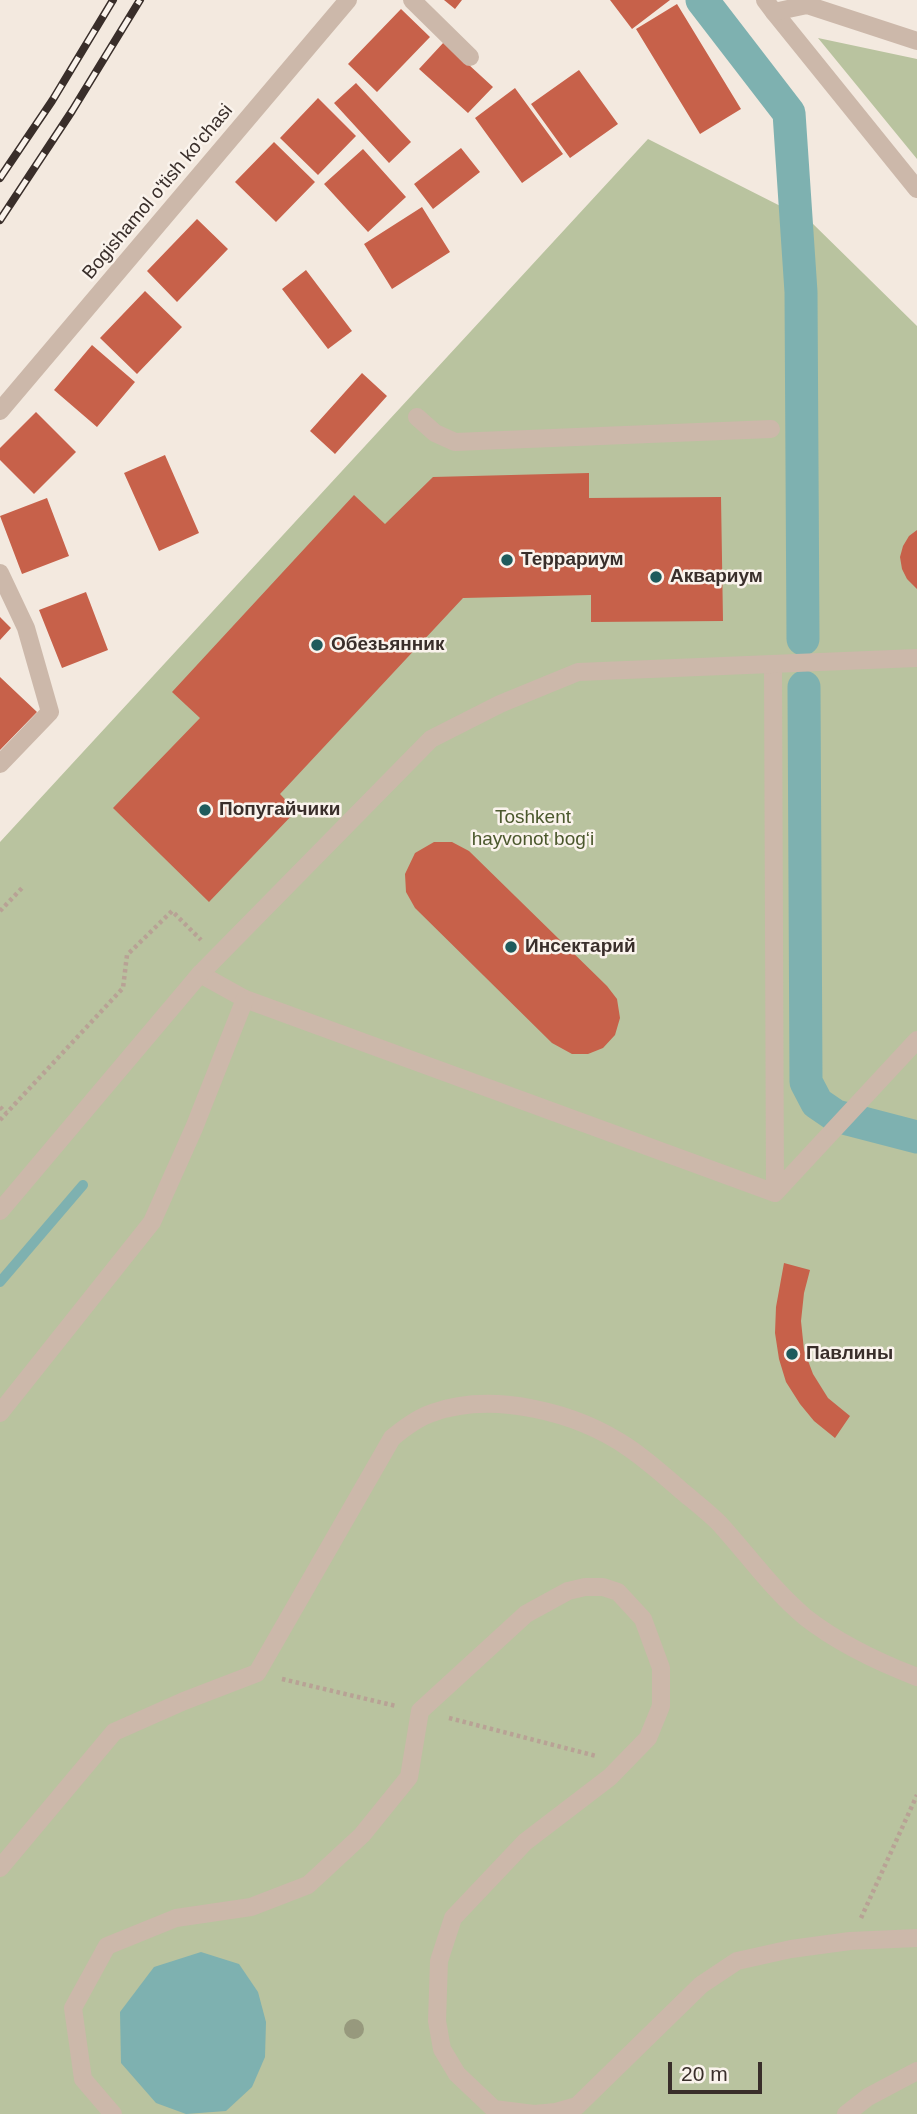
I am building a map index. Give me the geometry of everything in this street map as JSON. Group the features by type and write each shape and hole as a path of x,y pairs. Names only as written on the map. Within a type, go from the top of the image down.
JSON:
{"street":[{"name":"Bogishamol o'tish ko'chasi","path":"0,411 348,0"},
{"path":"412,0 470,57"},
{"path":"770,6 807,5 917,41"},
{"path":"770,6 917,189"},
{"path":"417,417 435,433 455,443 772,429"},
{"path":"0,573 26,628 50,712 0,764"},
{"path":"0,1210 200,975 431,739 500,704 578,672 917,659"},
{"path":"773,664 775,1193"},
{"path":"200,975 245,999 775,1193"},
{"path":"0,1413 152,1222 194,1128 245,999"},
{"path":"775,1193 917,1040"},
{"path":"0,1868 114,1732 257,1673 391,1438 409,1424 432,1413 457,1407 509,1404 534,1408 585,1424 628,1447 717,1522 774,1589 807,1618 843,1643 917,1677"},
{"path":"113,2114 83,2079 72,2008 107,1947 176,1918 251,1907 308,1885 362,1835 409,1777 420,1711 526,1614 568,1591 585,1587 603,1587 618,1592 643,1619 661,1668 661,1706 649,1738 626,1763 525,1842 453,1918 439,1961 437,2021 442,2049 457,2074 494,2109 534,2113 556,2112 577,2106 701,1985 737,1961 791,1949 850,1941 917,1938"},
{"path":"846,2114 868,2097 917,2071"}],"path":[{"path":"0,911 22,888"},
{"path":"0,1120 123,988 127,955 172,911 218,956"},
{"path":"0,1107 6,1113"},
{"path":"850,1941 917,1795"}],"green space":[{"path":"818,38 917,59 917,159"},
{"name":"Toshkent hayvonot bogʻi","path":"648,139 810,221 917,326 917,2114 0,2114 0,842"}],"water":[{"path":"201,1952 239,1964 258,1992 266,2022 265,2057 252,2087 226,2111 186,2114 156,2103 121,2063 120,2012 154,1967"}],"building":[{"path":"444,0 462,0 455,9"},
{"path":"610,0 670,0 632,29"},
{"path":"677,4 741,109 700,134 636,29"},
{"path":"401,9 430,37 377,92 348,64"},
{"path":"444,42 493,87 468,113 419,69"},
{"path":"579,70 618,124 570,158 531,104"},
{"path":"356,83 411,142 389,163 334,103"},
{"path":"515,88 563,154 522,183 475,118"},
{"path":"318,98 356,136 318,175 280,138"},
{"path":"274,142 315,182 276,222 235,182"},
{"path":"461,148 480,172 433,209 414,184"},
{"path":"363,149 406,197 368,232 324,184"},
{"path":"422,207 450,252 392,289 364,244"},
{"path":"197,219 228,249 177,302 147,271"},
{"path":"306,270 352,331 328,349 282,289"},
{"path":"145,291 182,327 137,374 100,338"},
{"path":"92,345 135,382 97,427 54,390"},
{"path":"362,373 387,396 335,454 310,431"},
{"path":"36,412 76,452 34,494 0,460 0,448"},
{"path":"165,455 199,533 159,551 124,473"},
{"path":"589,473 589,498 721,497 723,621 591,622 591,595 463,598 280,794 296,811 209,902 113,808 200,718 172,692 354,495 385,524 433,477"},
{"path":"47,498 69,556 22,574 0,516"},
{"path":"917,530 917,589 907,579 900,557 909,536"},
{"path":"86,592 108,650 62,668 39,610"},
{"path":"0,617 11,628 0,640"},
{"path":"0,677 37,712 0,750"},
{"name":"Инсектарий","path":"434,842 452,842 469,851 607,986 617,999 620,1018 615,1035 603,1048 588,1054 572,1054 552,1043 415,908 406,892 405,874 415,853"},
{"name":"Павлины","path":"784,1263 810,1270 801,1321 804,1350 813,1374 828,1398 850,1416 835,1438 814,1421 800,1404 786,1382 779,1359 775,1333 776,1307"}],"waterway":[{"path":"702,0 789,113 801,292 803,639"},
{"path":"804,687 806,1082 817,1103 836,1116 917,1137"},
{"path":"0,1282 83,1185"}],"railway":[{"path":"0,178 52,101 113,0"},
{"path":"0,220 72,111 140,0"}],"place":[{"name":"Террариум","path":"507,560"},
{"name":"Аквариум","path":"656,577"},
{"name":"Обезьянник","path":"317,645"},
{"name":"Попугайчики","path":"205,810"},
{"name":"Инсектарий","path":"511,947"},
{"name":"Павлины","path":"792,1354"}]}
